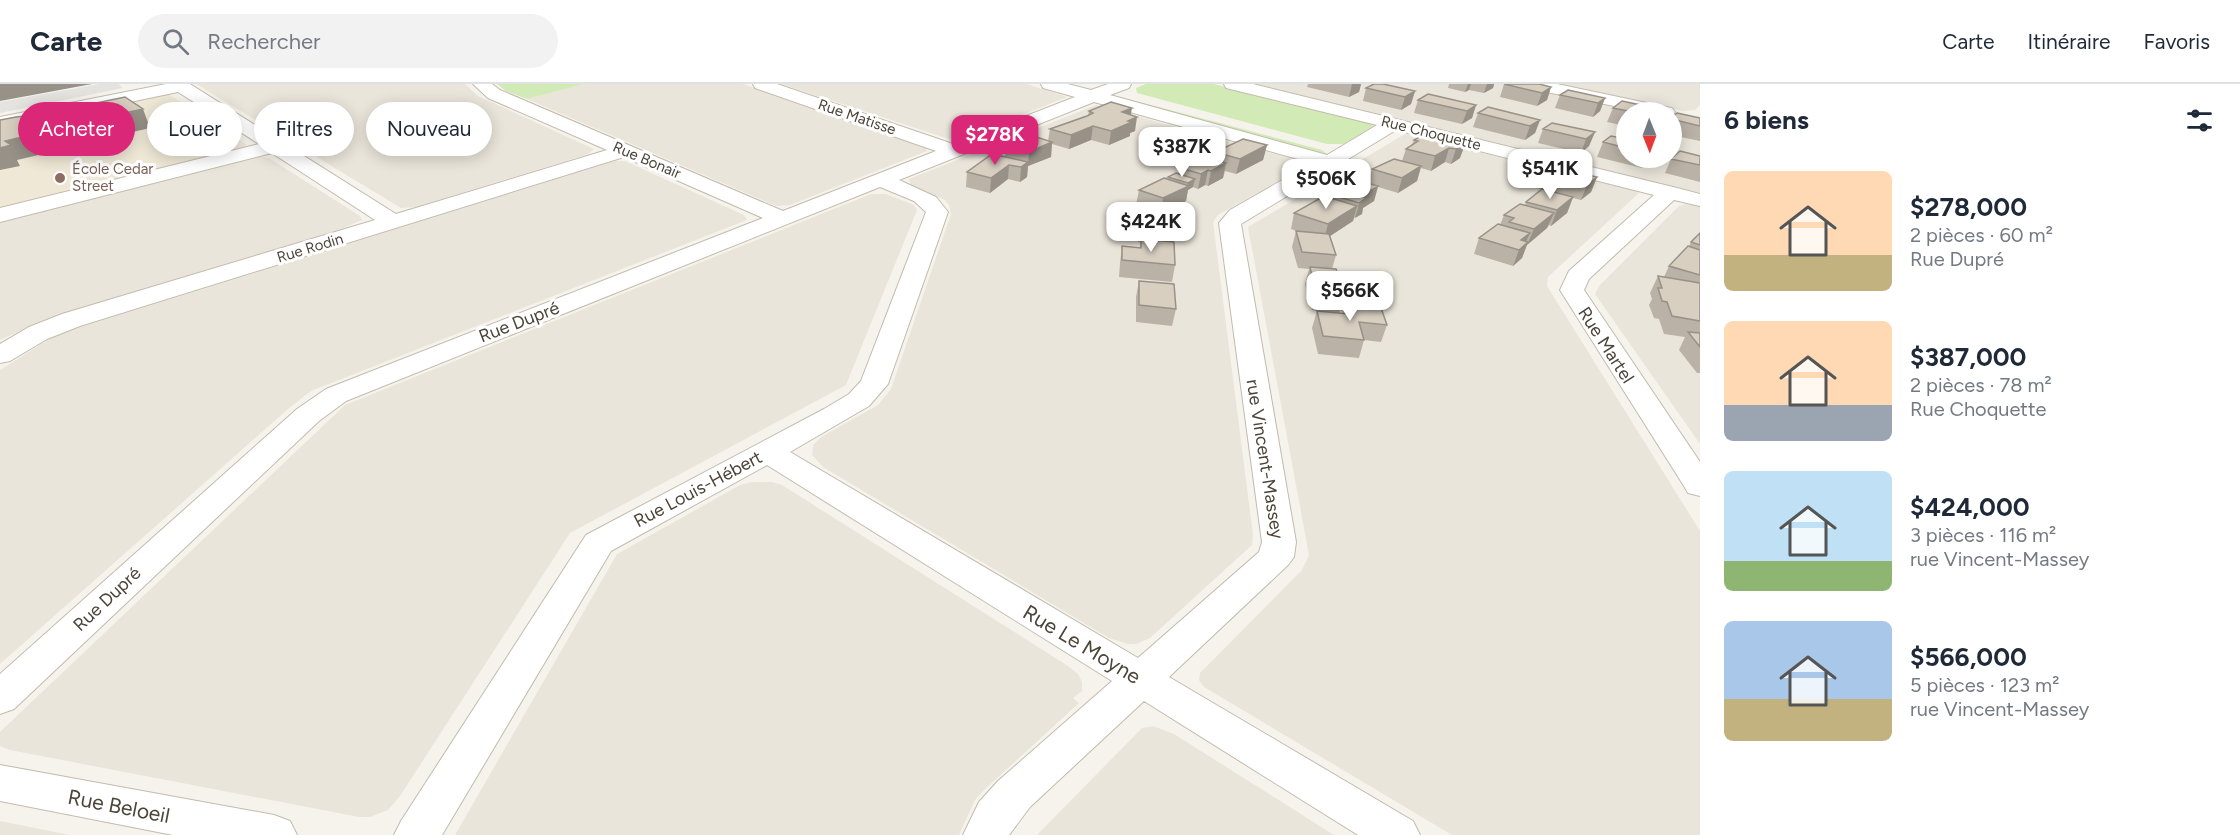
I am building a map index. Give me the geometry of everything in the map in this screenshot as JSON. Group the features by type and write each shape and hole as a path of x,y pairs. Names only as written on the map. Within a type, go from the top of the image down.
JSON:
{"street":[{"name":"Rue Bonair","path":"481,84 494,94 781,218"},
{"name":"Rue Matisse","path":"761,84 954,150"},
{"path":"1049,84 1104,88 1336,157"},
{"name":"Rue Choquette","path":"1232,84 1700,200"},
{"path":"1532,84 1617,102"},
{"path":"0,123 180,85 254,132"},
{"name":"Rue Dupré","path":"0,698 326,401 372,379 880,180 1104,88"},
{"name":"rue Vincent-Massey","path":"986,835 995,816 1014,794 1142,680 1263,569 1278,552 1279,542 1229,226 1238,215 1393,124"},
{"name":"Rue Rodin","path":"0,355 28,338 59,324 624,151"},
{"path":"0,215 254,152"},
{"path":"292,156 394,222"},
{"name":"Rue Louis-Hébert","path":"417,835 598,543 768,452 859,400 870,390 877,378 937,212 930,201 880,180"},
{"name":"Rue Martel","path":"1670,192 1578,276 1572,290 1700,486"},
{"name":"Rue Le Moyne","path":"768,452 1397,835"},
{"name":"Rue Beloeil","path":"0,783 274,835"}],"shaded area":[{"path":"99,84 118,84 123,88 54,102 18,102 18,109 0,113 0,102"},
{"path":"196,84 465,84 478,96 491,102 366,102 366,156 492,156 492,102 594,149 588,154 416,207 401,208 315,156 354,156 354,102 254,102 254,119 242,112 242,102 226,102"},
{"path":"584,84 743,84 926,147 927,151 790,205 776,206 527,99"},
{"path":"781,84 1027,84 1067,97 961,139 952,140"},
{"path":"1252,84 1514,84 1616,105 1616,168 1682,168 1682,120 1700,124 1700,193"},
{"path":"1556,84 1700,84 1700,105 1695,110 1682,111 1682,102 1641,102"},
{"path":"168,94 180,102 147,102 147,156 211,156 0,208 0,128 18,124 18,156 135,156 135,102 128,102"},
{"path":"1096,105 1293,159 1303,167 1218,215 1213,222 1253,535 1252,545 1150,638 1136,644 1109,638 823,467 812,455 813,445 821,437 878,405 891,389 951,214 945,200 911,186 909,179"},
{"path":"1405,134 1639,193 1548,277 1547,286 1700,531 1700,835 1452,835 1204,687 1199,680 1200,673 1302,570 1309,555 1248,227"},
{"path":"259,156 269,158 360,216 362,220 339,230 49,318 0,340 0,220"},
{"path":"614,161 625,161 744,215 747,220 311,391 0,664 0,370 54,336 71,330"},
{"path":"871,194 886,194 914,205 917,210 846,385 570,533 400,796 388,810 370,817 359,817 10,750 0,746 0,732 3,729 345,405"},
{"path":"1686,204 1700,206 1700,444 1595,294 1599,286 1679,206"},
{"path":"751,482 772,482 782,485 1068,666 1078,674 1082,682 1082,691 1073,698 1079,703 984,790 975,800 959,835 455,835 617,554 740,485"},
{"path":"1153,726 1174,734 1334,835 1037,835 1142,728"},
{"path":"0,821 70,835 0,835"}],"green space":[{"path":"497,84 584,84 527,99 506,91"},
{"path":"1146,84 1214,84 1368,122 1374,126 1344,144 1327,144 1137,93 1136,88"},
{"path":"1128,99 1322,150 1327,154 1123,100"}],"building":[{"path":"1374,84 1415,91 1405,97 1366,88"},
{"path":"1504,84 1539,84 1551,87 1542,93"},
{"path":"1568,90 1605,98 1598,103 1560,95"},
{"path":"1428,94 1476,105 1467,111 1418,100"},
{"path":"125,97 132,102 101,102"},
{"path":"1111,102 1132,108 1122,112 1137,117 1128,121 1132,122 1111,131 1093,126 1071,135 1050,129 1087,116 1093,113 1089,111"},
{"path":"135,104 143,109 135,111"},
{"path":"1488,107 1540,120 1530,126 1478,113"},
{"path":"1682,114 1700,118 1700,126 1682,122"},
{"path":"18,117 18,138 5,141 11,145 0,148 0,120"},
{"path":"1552,123 1595,132 1586,139 1543,129"},
{"path":"1425,134 1465,144 1456,149 1449,148 1435,156 1406,149 1418,141 1414,140"},
{"path":"1030,135 1052,142 1029,152 1006,144"},
{"path":"1611,136 1616,137 1616,145 1603,142"},
{"path":"1243,139 1267,145 1240,159 1215,152"},
{"path":"1682,152 1700,156 1700,165 1682,161"},
{"path":"992,154 1028,162 1021,167 1009,165 991,178 967,172"},
{"path":"1203,157 1226,163 1201,174 1181,168"},
{"path":"1394,159 1421,166 1402,178 1372,169"},
{"path":"1534,161 1597,177 1587,185 1523,168"},
{"path":"1176,173 1195,179 1188,183 1168,177"},
{"path":"1164,178 1189,186 1163,198 1139,190"},
{"path":"1356,180 1378,186 1361,197 1366,198 1359,203 1332,195 1337,192 1334,191"},
{"path":"1542,189 1573,197 1557,210 1526,202"},
{"path":"1324,196 1357,206 1328,224 1294,213"},
{"path":"1520,204 1554,213 1534,229 1509,222 1514,218 1504,215"},
{"path":"1141,206 1171,208 1172,229 1141,226"},
{"path":"1498,224 1530,233 1521,240 1528,242 1519,250 1479,238"},
{"path":"1296,231 1329,234 1336,255 1302,252"},
{"path":"1700,233 1700,245 1691,242"},
{"path":"1141,239 1174,242 1175,265 1122,260 1122,246 1141,248"},
{"path":"1688,246 1700,250 1700,275 1669,266"},
{"path":"1310,267 1336,269 1344,296 1316,293"},
{"path":"1658,276 1700,283 1700,321 1672,316 1667,302 1662,301 1658,288 1662,288"},
{"path":"1139,281 1174,284 1176,309 1139,305"},
{"path":"1345,305 1381,308 1387,325 1359,322 1364,340 1323,336 1317,311 1348,314"},
{"path":"1688,332 1700,333 1700,347"}],"place":[{"name":"École Cedar Street","path":"60,178"}]}
